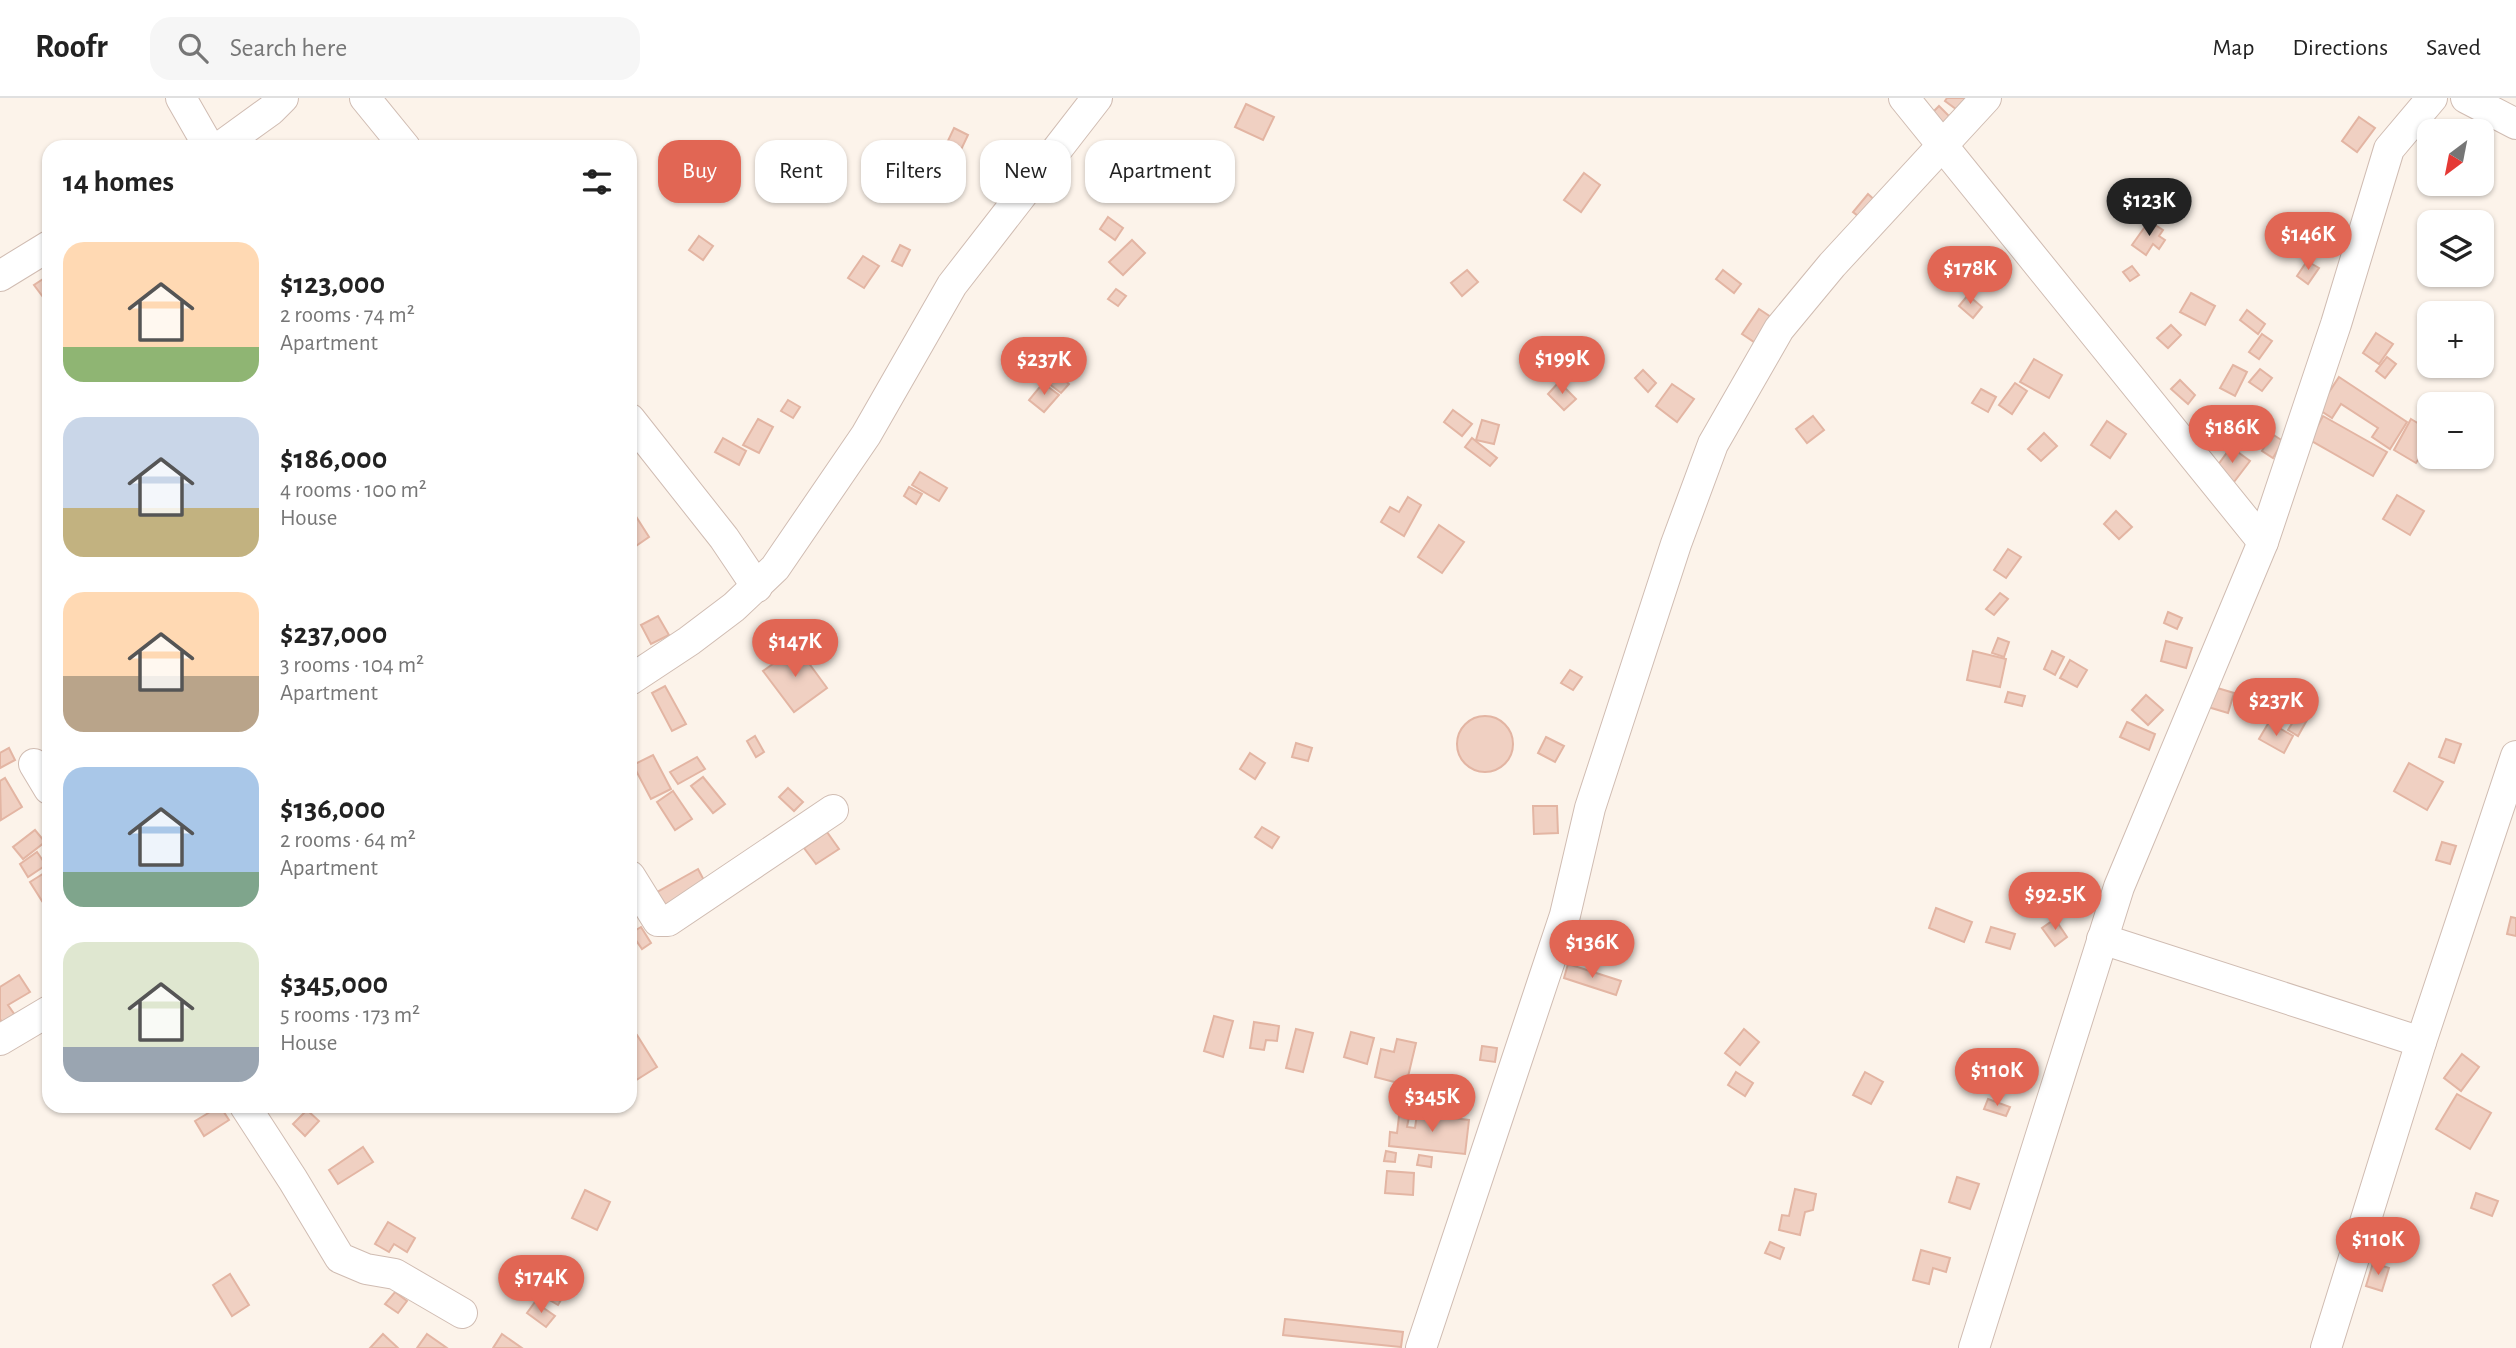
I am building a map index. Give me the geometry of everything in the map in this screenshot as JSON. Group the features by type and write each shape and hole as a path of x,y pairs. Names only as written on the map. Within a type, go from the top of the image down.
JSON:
{"street":[{"path":"181,98 205,140"},
{"path":"230,140 283,98"},
{"path":"365,98 399,140"},
{"path":"637,675 689,642 757,587 789,548 866,435 952,285 1097,98"},
{"path":"1904,98 2263,542"},
{"path":"1421,1348 1565,915 1590,807 1676,544 1713,444 1779,329 1832,265 1986,98"},
{"path":"1974,1348 2119,887 2263,542 2340,311 2389,149 2432,98"},
{"path":"2466,98 2516,124"},
{"path":"0,276 42,250"},
{"path":"637,428 724,538 757,587"},
{"path":"2326,1348 2421,1042 2516,756"},
{"path":"34,764 42,777"},
{"path":"637,887 658,920 668,921 833,810"},
{"path":"2102,939 2421,1042"},
{"path":"0,1040 42,1015"},
{"path":"250,1113 340,1258 366,1269 394,1274 462,1313"}],"building":[{"path":"1947,98 1970,98 1960,112 1945,101"},
{"path":"1246,104 1274,117 1263,140 1235,127"},
{"path":"1939,106 1950,117 1944,124 1932,113"},
{"path":"2359,117 2375,128 2357,152 2342,141"},
{"path":"954,128 968,135 966,140 948,140"},
{"path":"1584,173 1600,185 1581,212 1564,200"},
{"path":"1868,194 1878,203 1863,220 1853,212"},
{"path":"2151,200 2165,208 2156,222 2142,213"},
{"path":"1108,217 1123,228 1115,240 1100,229"},
{"path":"2149,221 2163,230 2159,236 2165,240 2159,249 2153,244 2146,255 2132,245"},
{"path":"699,236 713,246 703,260 689,250"},
{"path":"1132,240 1145,253 1123,275 1109,262"},
{"path":"900,245 910,250 902,266 892,261"},
{"path":"1963,251 1975,265 1967,273 1954,260"},
{"path":"863,256 879,266 864,288 848,278"},
{"path":"2307,261 2319,268 2308,284 2297,276"},
{"path":"2132,266 2139,275 2130,281 2123,272"},
{"path":"1467,270 1478,282 1462,296 1451,283"},
{"path":"1723,270 1741,284 1734,293 1716,279"},
{"path":"42,280 42,296 34,285"},
{"path":"1116,289 1126,296 1118,306 1108,299"},
{"path":"2191,293 2215,306 2205,325 2180,312"},
{"path":"1968,295 1982,307 1973,318 1959,306"},
{"path":"1759,309 1774,319 1757,344 1742,334"},
{"path":"2247,310 2265,324 2258,334 2240,320"},
{"path":"2171,325 2181,335 2168,348 2157,338"},
{"path":"2376,333 2393,344 2379,364 2363,353"},
{"path":"2262,334 2272,341 2259,359 2249,352"},
{"path":"2387,357 2396,364 2385,378 2376,371"},
{"path":"2034,359 2062,375 2049,398 2020,382"},
{"path":"2233,365 2247,372 2235,396 2220,388"},
{"path":"2260,369 2272,378 2262,391 2249,382"},
{"path":"1643,370 1656,383 1648,392 1635,378"},
{"path":"1056,373 1069,384 1061,393 1048,383"},
{"path":"2339,377 2407,422 2390,449 2372,437 2378,428 2341,404 2332,418 2318,409"},
{"path":"2180,380 2195,395 2188,404 2171,389"},
{"path":"1559,382 1576,399 1564,410 1548,394"},
{"path":"1043,383 1059,395 1044,412 1029,400"},
{"path":"2015,383 2027,391 2012,414 1999,405"},
{"path":"1672,384 1694,399 1677,422 1656,406"},
{"path":"1981,389 1996,397 1988,412 1972,403"},
{"path":"788,400 800,407 793,418 781,411"},
{"path":"1453,410 1472,424 1462,436 1444,422"},
{"path":"1813,416 1824,430 1807,443 1796,429"},
{"path":"2323,416 2387,452 2373,476 2310,440"},
{"path":"758,419 773,427 759,453 743,445"},
{"path":"2411,419 2417,423 2416,463 2394,450"},
{"path":"1482,420 1499,425 1494,444 1476,440"},
{"path":"2107,421 2126,434 2110,458 2091,445"},
{"path":"2044,433 2057,446 2041,461 2028,449"},
{"path":"2272,434 2283,441 2273,458 2262,451"},
{"path":"723,438 746,451 739,465 715,452"},
{"path":"1472,438 1497,458 1490,466 1465,447"},
{"path":"2231,447 2250,461 2234,482 2215,469"},
{"path":"920,472 947,488 939,501 912,485"},
{"path":"909,487 922,494 916,504 904,496"},
{"path":"2397,495 2424,511 2410,535 2383,519"},
{"path":"1408,497 1421,505 1404,536 1381,522 1390,507 1399,512"},
{"path":"2116,511 2132,527 2119,539 2104,524"},
{"path":"637,518 649,537 637,545"},
{"path":"1439,525 1464,542 1442,573 1418,557"},
{"path":"2008,549 2021,557 2006,578 1994,570"},
{"path":"2000,593 2008,599 1994,615 1986,609"},
{"path":"2168,612 2182,618 2177,629 2164,623"},
{"path":"658,616 669,635 651,644 641,625"},
{"path":"1998,638 2009,642 2004,657 1992,653"},
{"path":"2166,641 2192,648 2186,668 2161,661"},
{"path":"797,647 827,688 794,712 763,671"},
{"path":"1973,651 2006,659 2000,687 1967,680"},
{"path":"2052,651 2064,657 2055,675 2044,669"},
{"path":"2070,660 2087,670 2077,687 2060,678"},
{"path":"1570,670 1582,677 1573,690 1561,683"},
{"path":"665,686 686,724 672,731 652,693"},
{"path":"2214,687 2234,693 2228,713 2208,707"},
{"path":"2008,692 2025,696 2022,706 2005,702"},
{"path":"2146,695 2163,710 2148,725 2132,710"},
{"path":"2298,714 2307,720 2298,736 2288,730"},
{"path":"1480,716 1490,716 1505,724 1511,733 1511,755 1505,764 1490,772 1480,772 1462,760 1457,749 1457,739 1469,721"},
{"path":"2127,722 2155,734 2149,750 2120,737"},
{"path":"2269,722 2293,736 2284,753 2259,739"},
{"path":"755,736 764,752 756,757 747,741"},
{"path":"1546,737 1564,746 1555,762 1538,753"},
{"path":"2446,739 2461,744 2454,763 2439,757"},
{"path":"1296,743 1312,748 1308,761 1292,757"},
{"path":"9,748 15,760 0,768 0,753"},
{"path":"1250,753 1265,763 1255,779 1240,769"},
{"path":"653,755 671,789 651,799 637,773 637,763"},
{"path":"697,757 705,769 678,784 670,772"},
{"path":"2409,763 2443,782 2427,810 2394,791"},
{"path":"703,777 725,804 713,813 691,786"},
{"path":"5,778 22,807 1,820 0,781"},
{"path":"788,788 803,802 794,811 779,797"},
{"path":"673,791 692,819 675,830 657,802"},
{"path":"1533,806 1557,806 1558,833 1534,834"},
{"path":"1262,827 1279,837 1272,848 1255,837"},
{"path":"35,830 42,838 42,844 23,859 13,847"},
{"path":"827,832 839,849 816,864 804,848"},
{"path":"2442,842 2456,846 2450,864 2436,860"},
{"path":"37,852 42,859 42,868 28,877 20,864"},
{"path":"698,869 706,884 660,910 652,895"},
{"path":"42,874 42,901 30,882"},
{"path":"1936,908 1972,922 1964,942 1929,928"},
{"path":"2511,917 2516,918 2516,936 2507,934"},
{"path":"2055,919 2067,937 2055,946 2042,928"},
{"path":"641,927 651,943 642,949 637,942 637,929"},
{"path":"1991,927 2015,934 2010,949 1986,942"},
{"path":"1568,964 1621,981 1616,995 1564,978"},
{"path":"19,975 30,992 8,1005 17,1018 4,1026 0,1019 0,987"},
{"path":"1214,1016 1233,1021 1223,1057 1204,1051"},
{"path":"1254,1022 1279,1026 1277,1041 1266,1040 1264,1050 1250,1048"},
{"path":"1296,1029 1313,1033 1303,1072 1286,1068"},
{"path":"1744,1029 1759,1042 1740,1065 1725,1053"},
{"path":"1351,1032 1374,1038 1367,1064 1344,1057"},
{"path":"637,1035 657,1067 637,1080"},
{"path":"1397,1039 1416,1043 1406,1085 1375,1077 1381,1049 1394,1052"},
{"path":"1482,1046 1497,1048 1495,1062 1480,1060"},
{"path":"2462,1054 2479,1067 2461,1091 2444,1078"},
{"path":"1736,1072 1753,1083 1745,1096 1728,1085"},
{"path":"1865,1072 1883,1082 1871,1104 1853,1095"},
{"path":"2457,1094 2491,1113 2470,1149 2436,1129"},
{"path":"1988,1099 2010,1107 2006,1116 1984,1109"},
{"path":"208,1113 224,1113 229,1120 204,1136 195,1121"},
{"path":"304,1113 310,1113 319,1121 305,1136 293,1124"},
{"path":"1417,1114 1469,1120 1465,1154 1389,1146 1390,1132 1397,1133 1399,1116 1409,1117 1407,1127 1415,1128"},
{"path":"363,1147 373,1162 338,1184 329,1170"},
{"path":"1386,1151 1396,1153 1395,1162 1384,1161"},
{"path":"1419,1155 1432,1157 1431,1167 1417,1165"},
{"path":"1387,1171 1414,1173 1413,1195 1385,1193"},
{"path":"1957,1177 1979,1184 1970,1209 1949,1202"},
{"path":"1795,1189 1816,1194 1813,1210 1805,1212 1800,1235 1779,1230 1782,1215 1789,1216"},
{"path":"585,1190 610,1202 597,1230 572,1218"},
{"path":"2476,1193 2498,1201 2492,1216 2471,1208"},
{"path":"388,1222 415,1238 407,1252 394,1244 389,1252 375,1244"},
{"path":"1770,1242 1784,1248 1780,1259 1765,1253"},
{"path":"1921,1250 1950,1258 1946,1272 1933,1268 1929,1284 1913,1280"},
{"path":"534,1259 556,1272 547,1288 525,1275"},
{"path":"2373,1263 2389,1268 2382,1291 2366,1286"},
{"path":"230,1274 249,1305 232,1316 213,1285"},
{"path":"560,1275 572,1282 558,1305 546,1298"},
{"path":"395,1292 407,1301 398,1313 385,1304"},
{"path":"535,1302 555,1316 546,1327 527,1313"},
{"path":"1285,1319 1403,1332 1401,1347 1283,1335"},
{"path":"383,1334 398,1348 370,1348"},
{"path":"427,1334 447,1348 417,1348"},
{"path":"502,1334 522,1348 493,1348"}]}
